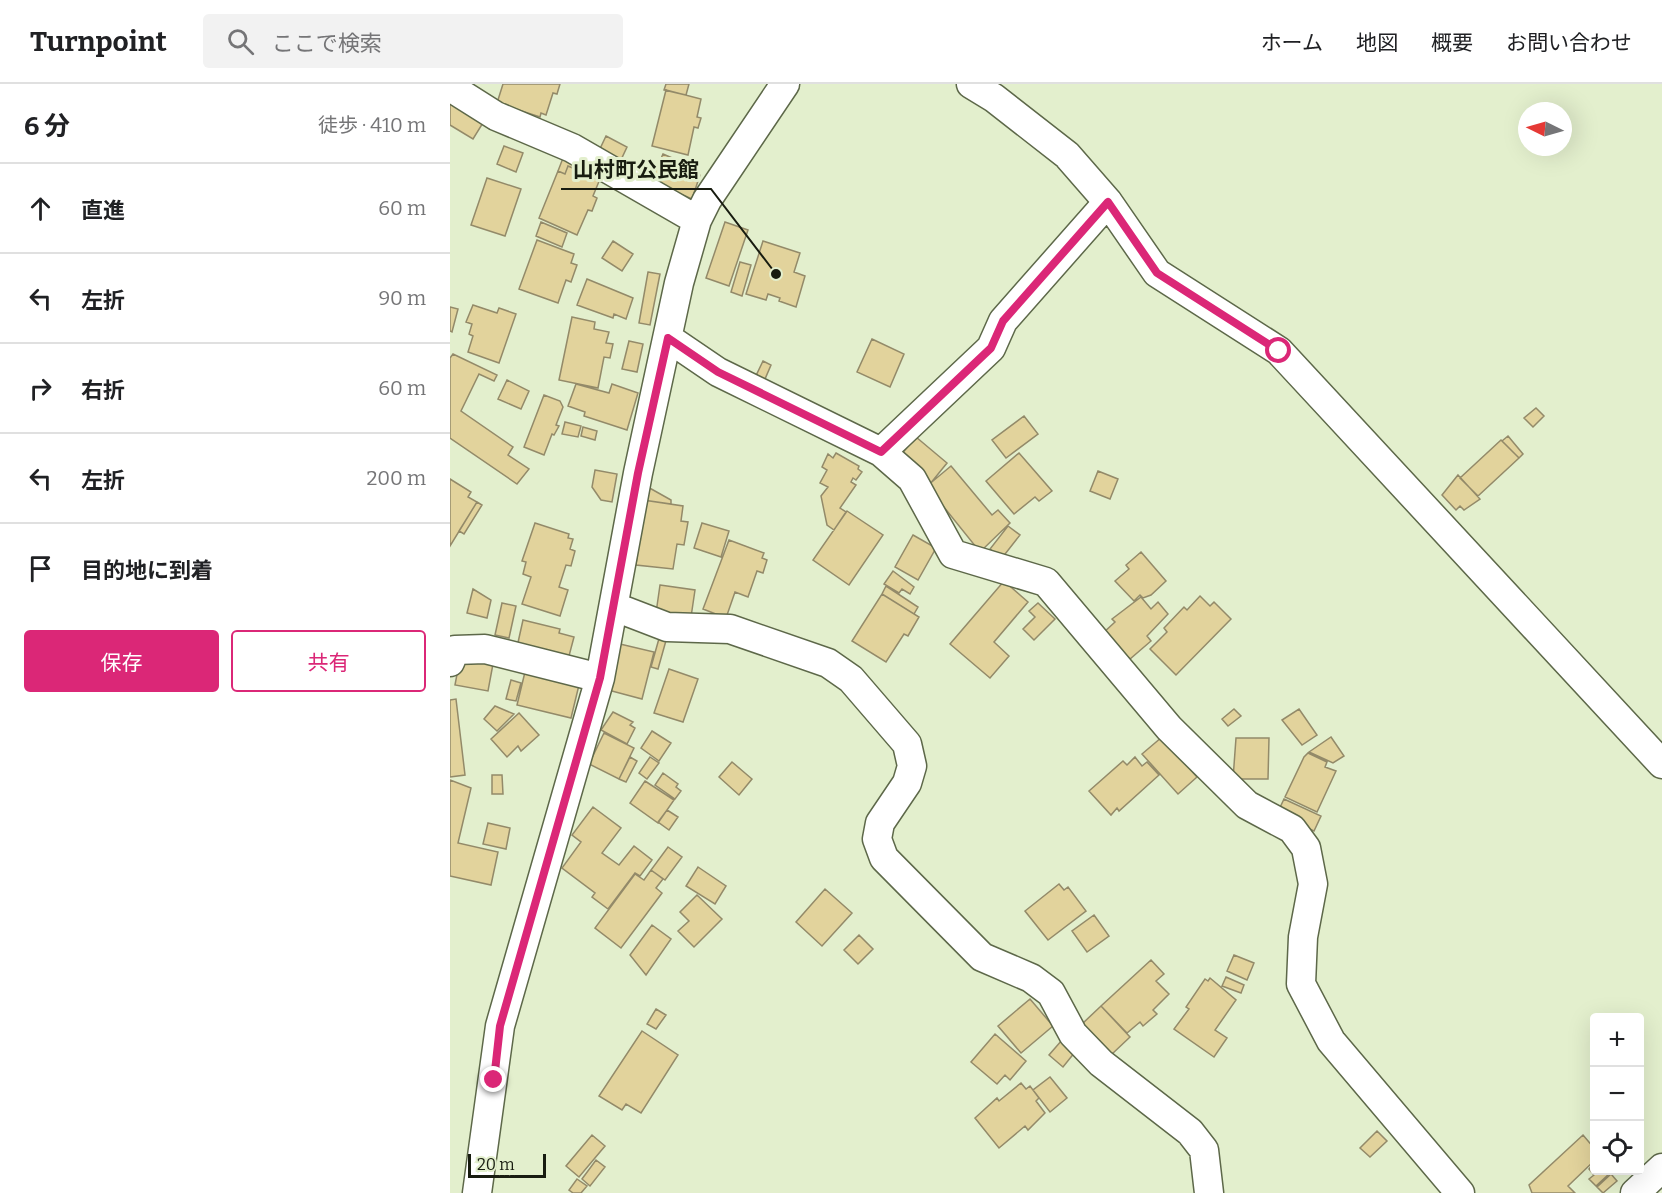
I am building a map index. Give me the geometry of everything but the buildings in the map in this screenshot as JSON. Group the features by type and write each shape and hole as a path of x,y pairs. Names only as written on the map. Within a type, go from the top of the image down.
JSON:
{"street":[{"path":"477,1193 500,1026 600,678 615,607 638,473 679,283 697,220 707,200 785,84"},
{"path":"971,84 994,98 1067,155 1108,202 1157,273 1279,351 1662,764"},
{"path":"450,87 496,116 572,148 697,220"},
{"path":"881,452 991,348 1003,321 1108,202"},
{"path":"668,338 718,372 881,452 912,479 953,554 1046,582 1169,728 1247,805 1292,830 1305,848 1313,884 1303,937 1301,984 1331,1041 1460,1193"},
{"path":"615,607 667,627 730,629 828,663 851,679 907,744 912,766 907,783 880,823 877,839 884,858 982,957 1030,978 1051,993 1073,1034 1101,1063 1190,1132 1204,1149 1209,1193"},
{"path":"450,662 455,650 485,649 600,678"},
{"path":"1635,1193 1662,1168"}],"place":[{"name":"山村町公民館","path":"776,274"}],"route":[{"path":"494,1080 500,1026 600,678 615,607 638,473 668,338 718,372 881,452 969,372 991,348 1003,321 1108,202 1157,273 1279,351"}]}
